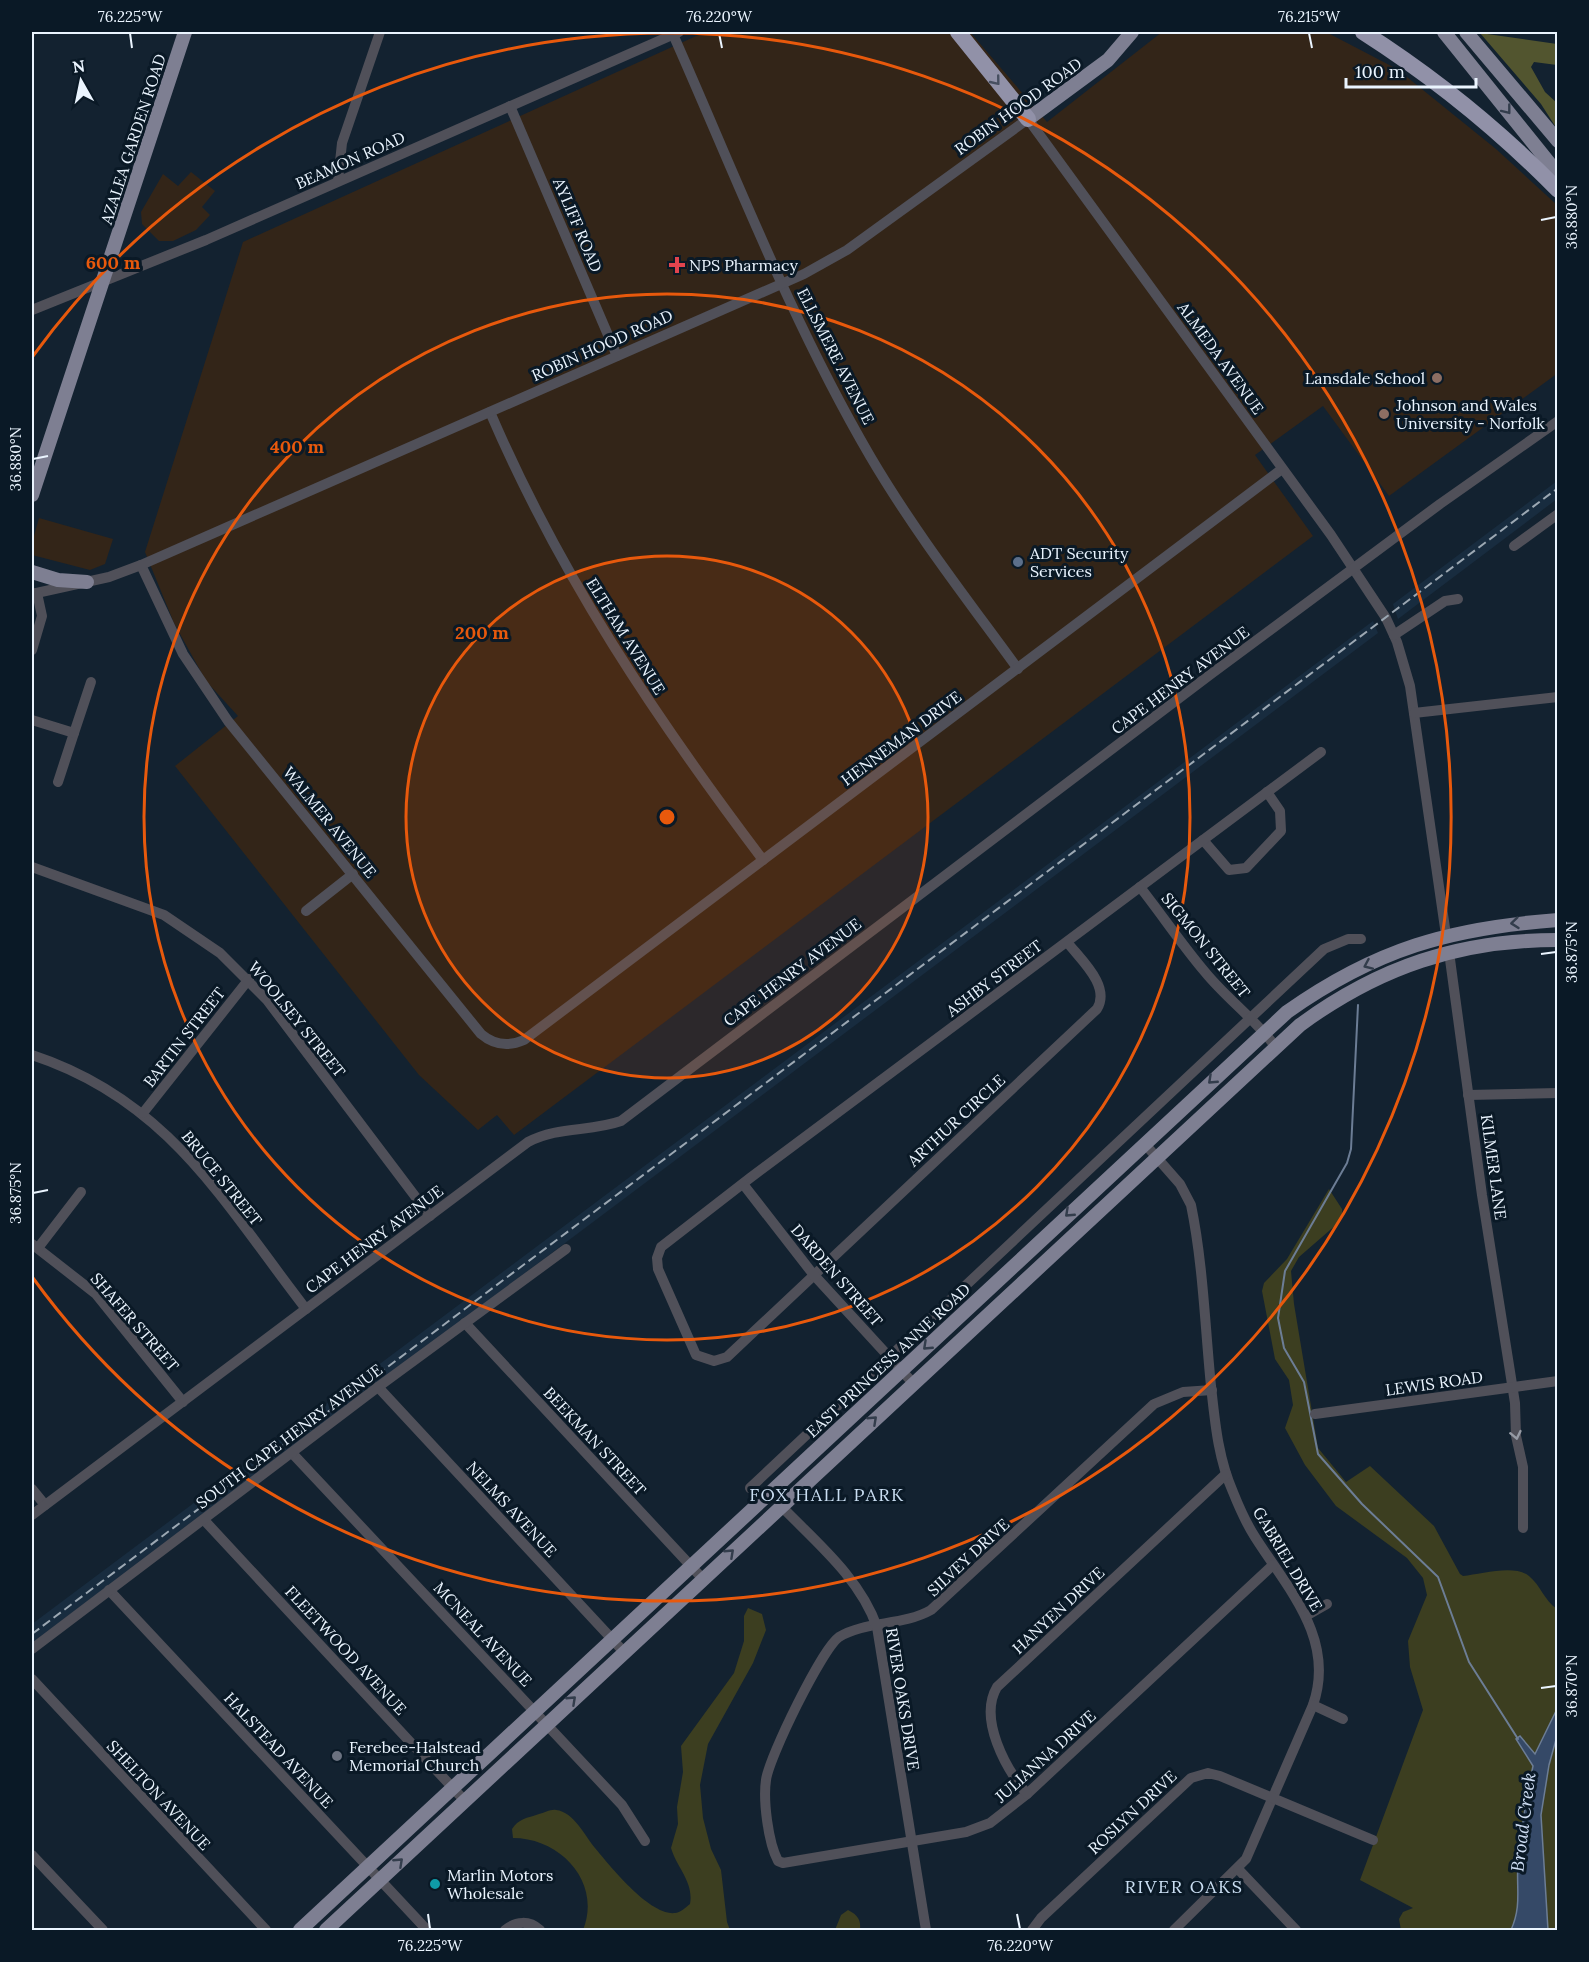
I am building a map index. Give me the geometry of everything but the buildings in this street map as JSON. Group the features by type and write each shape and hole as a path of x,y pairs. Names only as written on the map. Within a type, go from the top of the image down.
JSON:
{"highway":[{"path":"958,32 1028,119"},
{"path":"1363,32 1403,59 1475,115 1557,190"}],"main road":[{"name":"AZALEA GARDEN ROAD","path":"32,495 185,32"},
{"path":"1444,32 1557,174"},
{"path":"1466,32 1557,141"},
{"name":"ROBIN HOOD ROAD","path":"1028,119 1100,66 1132,33"},
{"path":"32,572 58,580 87,582"},
{"path":"1448,944 1473,929 1557,920"},
{"name":"EAST PRINCESS ANNE ROAD","path":"300,1930 1144,1143 1264,1032 1295,1007 1334,982 1421,942 1478,947 1557,940"},
{"name":"EAST PRINCESS ANNE ROAD","path":"326,1930 1275,1046 1323,1007 1353,989 1381,974 1424,959 1448,944"}],"street":[{"path":"338,182 342,142 380,32"},
{"name":"BEAMON ROAD","path":"32,310 206,240 674,32"},
{"name":"ELLSMERE AVENUE","path":"674,32 783,284 825,374 870,456 932,551 1018,669"},
{"name":"AYLIFF ROAD","path":"510,106 617,356"},
{"name":"ROBIN HOOD ROAD","path":"34,593 87,582 141,565 783,284 847,250 1028,119"},
{"name":"ALMEDA AVENUE","path":"1028,119 1282,469 1386,618"},
{"name":"ELTHAM AVENUE","path":"490,412 542,522 624,667 694,769 763,860"},
{"name":"CAPE HENRY AVENUE","path":"32,1515 540,1136 555,1131 603,1126 621,1121 1353,569 1557,421"},
{"name":"HENNEMAN DRIVE","path":"536,1030 1282,469"},
{"path":"1514,546 1557,514"},
{"name":"WALMER AVENUE","path":"141,565 168,625 205,688 241,737 481,1034 493,1042 508,1045 524,1040 536,1030"},
{"path":"32,650 42,616 34,593"},
{"path":"1394,635 1445,601 1458,598"},
{"name":"KILMER LANE","path":"1386,618 1405,668 1414,713 1510,1387 1515,1403 1514,1426 1523,1467 1523,1528"},
{"path":"58,782 92,682"},
{"path":"1414,713 1557,697"},
{"path":"32,720 74,733"},
{"name":"ASHBY STREET","path":"778,1307 727,1357 714,1361 696,1355 657,1264 662,1248 743,1184 1321,752"},
{"path":"1203,840 1229,870 1246,868 1281,831 1282,817 1267,792"},
{"name":"WOOLSEY STREET","path":"32,867 164,915 200,937 249,979 430,1216"},
{"path":"306,911 353,874"},
{"name":"SIGMON STREET","path":"1140,887 1205,973 1243,1013 1251,1017 1275,1046"},
{"path":"750,1488 1324,950 1348,939 1361,939"},
{"name":"ARTHUR CIRCLE","path":"778,1307 1097,1010 1102,997 1099,984 1067,942"},
{"name":"BARTIN STREET","path":"143,1113 249,979"},
{"name":"BRUCE STREET","path":"32,1055 86,1077 143,1113 166,1133 204,1174 306,1309"},
{"path":"1468,1095 1557,1093"},
{"name":"GABRIEL DRIVE","path":"1144,1143 1180,1184 1191,1205 1218,1444 1226,1474 1245,1520 1306,1616 1320,1661 1317,1693 1252,1847 1238,1869 1174,1930"},
{"name":"DARDEN STREET","path":"743,1184 813,1274 913,1383"},
{"path":"35,1246 81,1192"},
{"name":"SHAFER STREET","path":"35,1246 96,1294 183,1402"},
{"name":"SOUTH CAPE HENRY AVENUE","path":"32,1649 378,1387 566,1249"},
{"name":"BEEKMAN STREET","path":"465,1323 703,1579"},
{"name":"LEWIS ROAD","path":"1315,1414 1557,1381"},
{"name":"NELMS AVENUE","path":"378,1387 624,1652"},
{"name":"SILVEY DRIVE","path":"783,1863 776,1857 765,1803 770,1766 830,1645 852,1631 920,1617 942,1602 1154,1404 1184,1392 1212,1390"},
{"name":"MCNEAL AVENUE","path":"292,1453 622,1805 645,1841"},
{"name":"HANYEN DRIVE","path":"1027,1794 1009,1771 998,1745 991,1703 997,1687 1226,1474"},
{"path":"32,1489 45,1505"},
{"name":"RIVER OAKS DRIVE","path":"781,1506 856,1586 870,1608 877,1627 926,1930"},
{"name":"FLEETWOOD AVENUE","path":"204,1520 465,1800"},
{"name":"JULIANNA DRIVE","path":"783,1863 977,1829 1002,1816 1273,1565"},
{"name":"HALSTEAD AVENUE","path":"109,1590 427,1930"},
{"path":"1306,1616 1327,1604"},
{"name":"SHELTON AVENUE","path":"32,1679 266,1930"},
{"path":"1312,1705 1343,1719"},
{"name":"ROSLYN DRIVE","path":"1032,1930 1041,1918 1191,1778 1200,1774 1216,1774 1373,1840"},
{"path":"32,1855 103,1930"},
{"path":"1238,1869 1296,1930"},
{"path":"505,1930 515,1924 526,1923 540,1930"}],"shaded area":[{"path":"705,32 970,32 1047,122 1162,32 1326,32 1397,69 1496,149 1557,205 1558,373 1389,496 1323,406 1255,455 1313,536 514,1135 497,1115 478,1130 419,1075 175,766 238,716 206,681 174,623 145,552 243,242"},
{"path":"191,172 215,191 202,207 210,215 196,230 173,241 159,241 142,224 141,212 163,174 178,186"},
{"path":"1557,481 1557,499 1398,619 1393,604"},
{"path":"39,518 113,539 105,564 90,570 32,555 32,543"},
{"path":"1373,621 1378,633 32,1643 32,1624"},
{"path":"1557,1709 1557,1736 1549,1765 1541,1815 1548,1930 1511,1930 1518,1897 1519,1850 1533,1766 1516,1739 1520,1736 1535,1754"}],"green space":[{"path":"1480,33 1557,44 1557,65 1534,62 1531,67 1545,92 1557,103 1557,129 1541,104"},
{"path":"1329,1189 1342,1209 1342,1217 1299,1257 1291,1271 1294,1304 1318,1448 1346,1482 1370,1466 1434,1526 1460,1574 1463,1576 1507,1570 1523,1572 1533,1580 1557,1609 1557,1709 1535,1755 1520,1736 1533,1766 1523,1814 1518,1866 1519,1910 1511,1930 1401,1930 1399,1919 1403,1912 1413,1908 1360,1880 1423,1710 1410,1667 1408,1641 1427,1595 1423,1578 1407,1558 1336,1506 1305,1465 1285,1428 1293,1405 1289,1380 1275,1359 1262,1291 1264,1283 1287,1259"},
{"path":"748,1608 762,1614 766,1630 753,1663 708,1744 700,1785 703,1818 711,1849 721,1870 730,1930 583,1930 587,1913 587,1896 582,1880 573,1866 547,1846 531,1840 513,1838 512,1829 517,1823 527,1818 552,1810 562,1812 574,1820 610,1866 631,1888 654,1907 675,1913 690,1904 690,1889 671,1848 678,1824 677,1807 683,1772 681,1746 734,1673 744,1641 744,1616"},
{"path":"1557,1736 1558,1930 1548,1930 1541,1815 1549,1765"},
{"path":"848,1910 858,1918 860,1930 835,1930 841,1915"}],"waterway":[{"path":"1358,1005 1351,1149 1347,1163 1285,1271 1278,1318 1284,1348 1304,1382 1318,1454 1362,1504 1438,1577 1469,1662 1518,1739"}],"railway":[{"path":"32,1634 1558,488"}],"place":[{"name":"NPS Pharmacy","path":"677,265"},
{"name":"Lansdale School","path":"1437,378"},
{"name":"Johnson and Wales University - Norfolk","path":"1384,414"},
{"name":"ADT Security Services","path":"1018,562"},
{"name":"Ferebee-Halstead Memorial Church","path":"337,1756"},
{"name":"Marlin Motors Wholesale","path":"435,1884"}],"district":[{"name":"FOX HALL PARK","path":"827,1494"},
{"name":"RIVER OAKS","path":"1184,1886"}],"water label":[{"name":"Broad Creek","path":"1523,1822"}]}
